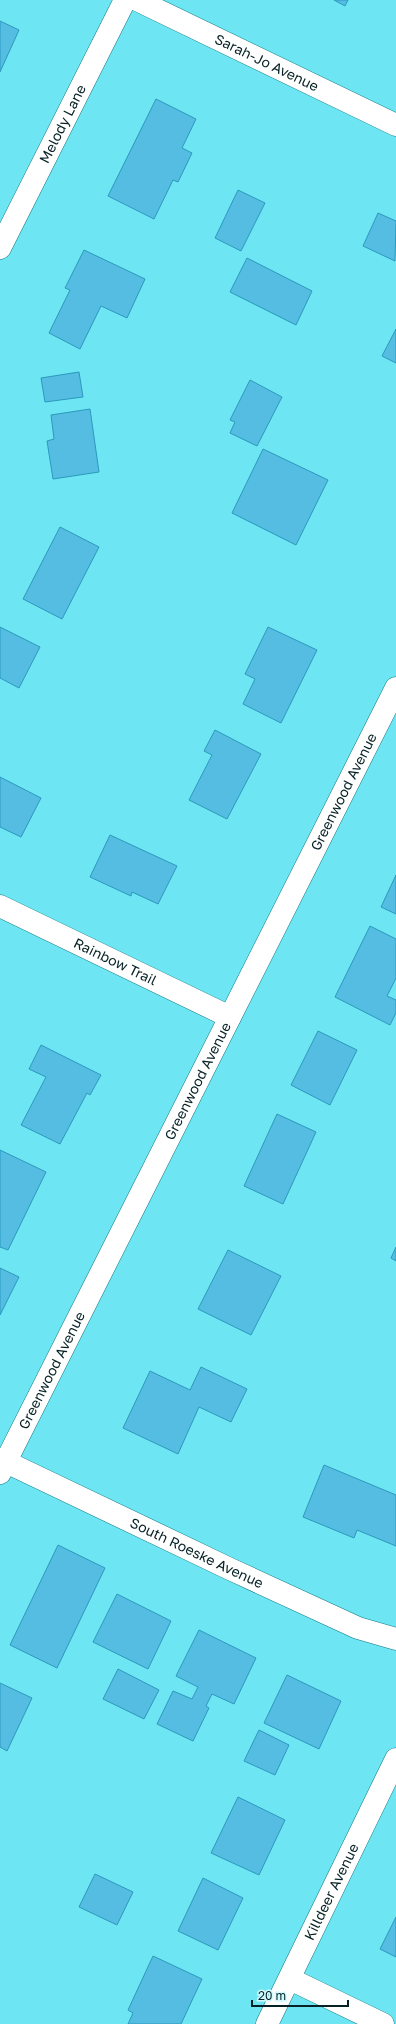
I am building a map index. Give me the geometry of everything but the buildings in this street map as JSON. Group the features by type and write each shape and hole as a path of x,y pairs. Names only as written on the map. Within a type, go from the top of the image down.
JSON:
{"street":[{"name":"Melody Lane","path":"0,248 125,0"},
{"name":"Sarah-Jo Avenue","path":"137,0 396,125"},
{"name":"Greenwood Avenue","path":"2,1465 396,688"},
{"name":"Rainbow Trail","path":"0,906 230,1017"},
{"name":"South Roeske Avenue","path":"2,1465 358,1628 396,1639"},
{"name":"Killdeer Avenue","path":"267,2024 396,1760"},
{"path":"290,1979 383,2024"}]}
